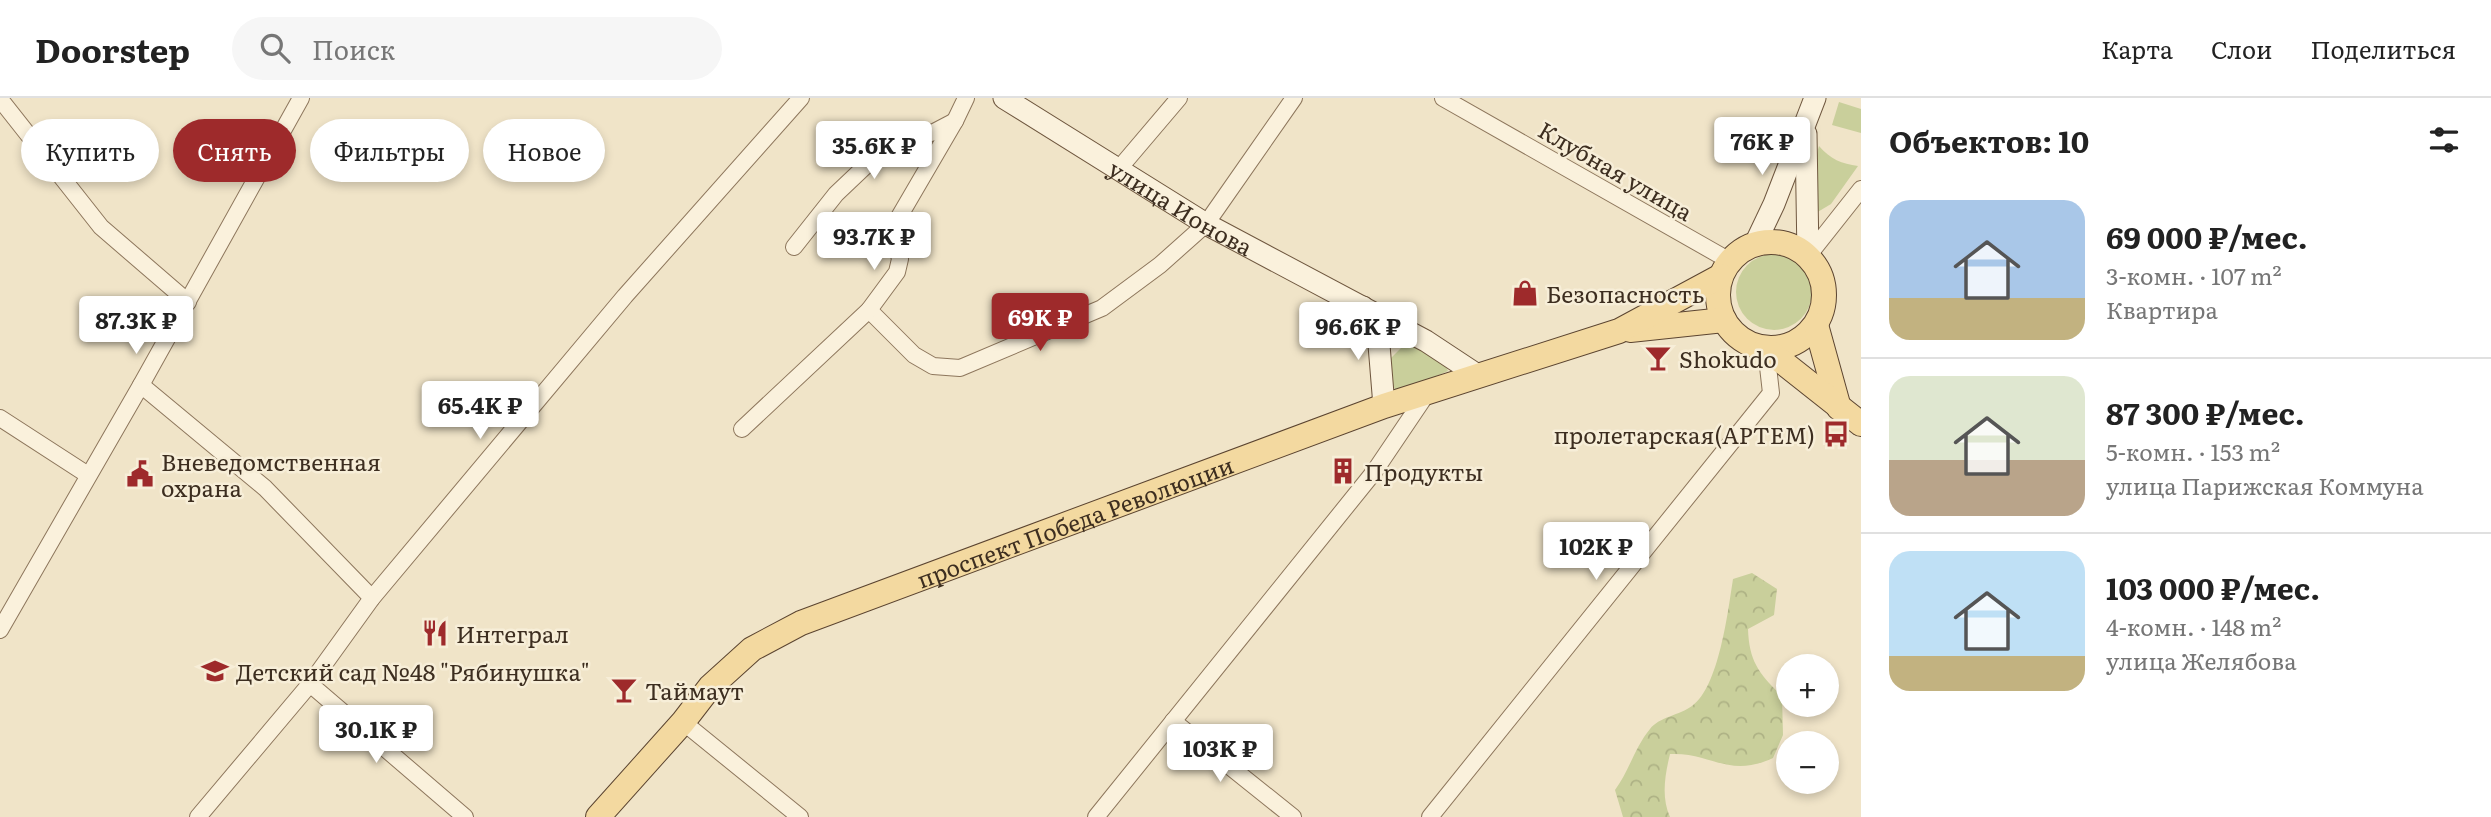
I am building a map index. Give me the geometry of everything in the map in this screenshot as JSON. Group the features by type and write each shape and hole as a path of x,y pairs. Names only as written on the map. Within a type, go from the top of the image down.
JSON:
{"main road":[{"name":"улица Ионова","path":"1004,98 1206,224 1460,361 1479,376"},
{"path":"1755,244 1815,98"},
{"path":"1806,125 1808,256"},
{"path":"1766,349 1781,348 1802,340 1816,325 1824,306 1824,288 1819,270 1808,256 1793,246 1772,242 1755,244 1741,251 1726,268 1718,290 1718,304 1724,320 1734,334 1745,342 1766,349 1861,424"},
{"name":"проспект Победа Революции","path":"1619,331 1726,268"},
{"path":"1363,307 1379,345 1384,406"},
{"name":"проспект Победа Революции","path":"598,817 710,687 752,649 801,623 1384,406 1619,331 1724,320"},
{"path":"1816,325 1839,408"}],"street":[{"path":"0,630 188,302 301,98"},
{"path":"198,817 310,684 372,598 625,296 801,98"},
{"path":"742,429 869,310 897,272 900,259 892,235 895,223 956,121 966,98"},
{"path":"1117,170 1179,98"},
{"path":"869,310 914,355 933,366 960,368 1102,308 1160,265 1206,224 1294,98"},
{"name":"Клубная улица","path":"1443,98 1726,268"},
{"path":"0,99 101,227 188,302"},
{"path":"793,247 836,194 874,156 893,144 934,132 956,121"},
{"path":"1808,256 1861,189"},
{"path":"1430,817 1772,393 1766,349"},
{"path":"141,385 265,488 372,598"},
{"path":"1096,817 1374,472 1428,392"},
{"path":"0,418 88,475"},
{"path":"310,684 465,817"},
{"path":"1173,721 1293,817"},
{"path":"682,722 800,817"}],"green space":[{"path":"1839,102 1861,109 1861,133 1832,125"},
{"path":"1819,146 1837,160 1858,166 1831,204 1816,213 1814,163"},
{"path":"1767,254 1781,254 1795,260 1806,271 1812,292 1809,307 1801,319 1781,330 1767,330 1753,324 1742,313 1736,299 1736,285 1742,271 1753,260"},
{"path":"1413,346 1443,359 1448,371 1397,393 1390,380 1390,359 1402,347"},
{"path":"1752,573 1777,589 1774,615 1748,629 1753,658 1776,690 1776,717 1783,717 1783,731 1776,731 1776,751 1773,758 1744,766 1685,754 1670,754 1665,794 1670,817 1623,817 1615,790 1640,743 1654,725 1692,706 1709,683 1721,647 1733,579"}],"place":[{"name":"Безопасность","path":"1525,293"},
{"name":"Shokudo","path":"1658,358"},
{"name":"пролетарская(АРТЕМ)","path":"1836,434"},
{"name":"Продукты","path":"1343,471"},
{"name":"Вневедомственная охрана","path":"140,474"},
{"name":"Интеграл","path":"435,633"},
{"name":"Детский сад №48 \"Рябинушка\"","path":"215,671"},
{"name":"Таймаут","path":"624,690"}]}
